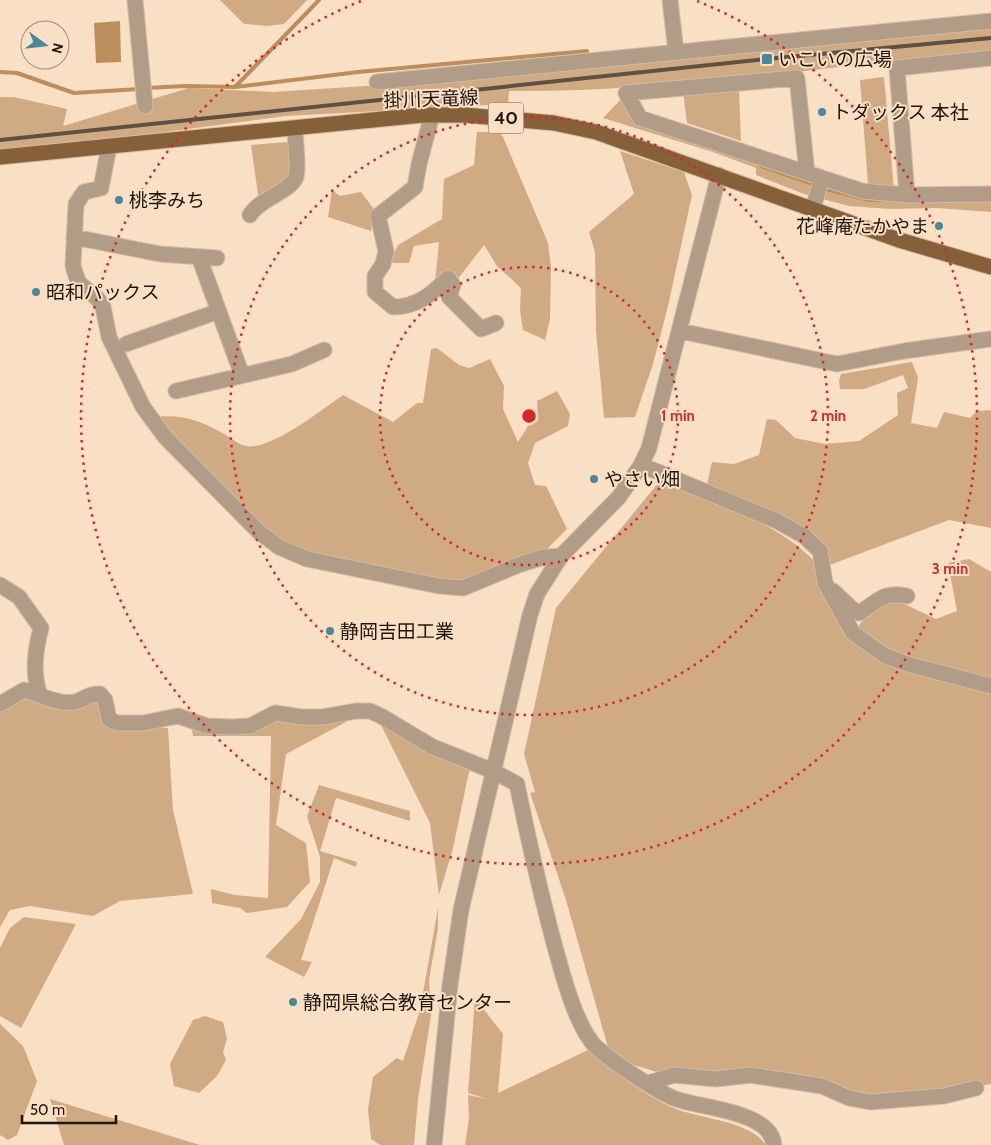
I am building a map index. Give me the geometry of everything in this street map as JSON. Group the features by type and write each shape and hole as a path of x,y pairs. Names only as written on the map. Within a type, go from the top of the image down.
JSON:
{"main road":[{"name":"掛川天竜線","path":"0,157 432,115 464,115 554,123 611,136 719,174 814,203 899,240 991,268"}],"street":[{"path":"135,0 144,94"},
{"path":"670,0 676,52"},
{"path":"377,82 991,21"},
{"path":"907,195 896,68 991,58"},
{"path":"807,173 796,78 626,93 640,118 822,179 862,191 907,195 991,194"},
{"path":"432,115 415,187 378,216 386,251 384,264 375,276 375,292 391,306 400,307 422,300 434,292 448,278 453,285 449,297 480,329 496,323"},
{"path":"300,128 302,180"},
{"path":"250,215 254,208 291,183 296,176 300,128"},
{"path":"109,147 101,188 84,192 76,204 73,265 79,283 98,299 103,307 109,337 143,407 165,437 259,532 279,547 307,559 440,586 463,588 544,557 561,556"},
{"path":"434,1145 450,985 460,910 530,615 537,594 561,556 620,497 641,465 658,417 719,174"},
{"path":"814,203 822,179"},
{"path":"74,238 160,254 217,258"},
{"path":"199,257 242,375"},
{"path":"126,344 219,311"},
{"path":"680,331 837,364 904,350 991,339"},
{"path":"176,391 292,364 324,350"},
{"path":"641,465 777,521 804,536 820,552 825,583 853,633 884,655 907,664 991,686"},
{"path":"825,583 851,608 859,613 880,597 892,593 907,596"},
{"path":"0,585 19,597 41,628 35,664 36,683 40,695"},
{"path":"0,704 24,690 60,702 76,702 90,693 100,694 105,700 109,719 117,723 143,723 178,716 207,726 232,727 250,726 275,713 301,717 322,717 356,711 370,711 433,747 492,770 517,784 541,898 567,990 580,1020 596,1046 675,1099 739,1114 760,1124 774,1140 774,1145"},
{"path":"649,1083 674,1075 688,1078 716,1079 750,1075 822,1086 849,1098 870,1102 944,1096 976,1088"}],"shaded area":[{"path":"220,0 307,0 284,24 267,26 244,24"},
{"path":"120,21 121,62 96,63 94,23"},
{"path":"991,25 991,50 690,83 569,90 509,91 508,104 286,116 119,138 0,150 0,97 14,97 67,109 63,126 189,88 273,92 381,85"},
{"path":"884,77 894,190 868,184 860,80"},
{"path":"683,91 739,91 741,141 687,123"},
{"path":"627,93 640,118 853,190 991,196 991,212 937,208 889,209 849,206 804,194 756,175 756,168 713,152 603,118"},
{"path":"477,132 499,132 503,137 548,243 551,267 550,319 545,340 523,330 520,310 521,288 497,266 484,245 453,285 434,293 439,242 414,246 409,263 389,263 398,245 442,219 444,179 474,165"},
{"path":"299,141 295,173 259,201 251,145"},
{"path":"620,151 684,172 692,195 668,306 653,364 635,417 604,418 596,331 595,252 589,232 634,194"},
{"path":"332,190 340,196 361,192 374,209 371,231 328,217"},
{"path":"437,348 459,365 469,368 490,359 504,386 503,409 518,442 528,426 538,421 537,401 557,391 570,414 568,426 535,443 528,463 535,485 546,486 567,529 541,555 463,588 283,549 154,417 165,416 192,420 208,426 246,446 256,446 282,436 310,419 343,395 393,422 417,403 423,403 431,349"},
{"path":"912,362 918,378 911,423 937,428 944,412 970,418 977,411 991,410 991,528 949,520 827,566 803,536 707,485 712,462 734,464 759,455 767,419 776,420 795,438 825,444 859,441 898,415 897,393 908,388 903,375 864,389 840,389 839,381 841,374"},
{"path":"659,482 761,523 798,546 825,575 856,629 878,602 898,601 936,619 957,611 948,563 969,559 991,572 991,683 907,664 866,642 883,663 952,683 991,690 991,1084 899,1098 850,1093 816,1078 670,1076 611,1058 566,900 530,793 535,792 524,754 556,608"},
{"path":"24,690 52,699 93,693 111,727 168,728 173,810 193,894 120,901 93,916 30,906 10,910 0,927 0,705"},
{"path":"274,714 359,715 286,754 276,825 306,843 310,882 287,907 247,913 240,908 212,903 211,889 235,895 268,898 271,736 193,736 191,725 210,731"},
{"path":"380,723 470,767 453,848 439,895 430,823"},
{"path":"319,785 410,811 410,821 336,798 320,851 357,862 356,867 334,858 301,960 312,962 304,977 265,957 301,919 320,882 320,857 307,816"},
{"path":"438,908 438,928 429,980 431,1015 418,1099 414,1145 380,1145 371,1139 368,1109 373,1077 397,1058 403,1061 420,1010"},
{"path":"24,917 76,924 21,1028 0,1016 0,948 10,928"},
{"path":"475,998 503,1034 498,1093 588,1050 628,1081 671,1107 736,1125 748,1130 766,1145 465,1145 469,1119 468,1095 487,1099 468,1093"},
{"path":"205,1016 223,1022 227,1039 223,1052 226,1060 217,1076 199,1093 174,1086 170,1064 193,1020"},
{"path":"0,1024 23,1046 37,1081 17,1135 8,1140 0,1135"},
{"path":"50,1099 200,1145 64,1145"}],"waterway":[{"path":"235,87 319,0"},
{"path":"146,88 185,86 235,87 358,72 587,51"},
{"path":"0,72 17,73 74,93 139,89"},
{"path":"761,166 816,185"},
{"path":"822,188 869,200 881,200"}],"railway":[{"path":"0,140 767,59 991,38"}],"place":[{"name":"いこいの広場","path":"767,59"},
{"name":"トダックス 本社","path":"822,112"},
{"name":"桃李みち","path":"119,200"},
{"name":"花峰庵たかやま","path":"939,226"},
{"name":"昭和パックス","path":"36,292"},
{"name":"やさい畑","path":"594,479"},
{"name":"静岡吉田工業","path":"330,631"},
{"name":"静岡県総合教育センター","path":"293,1002"}]}
